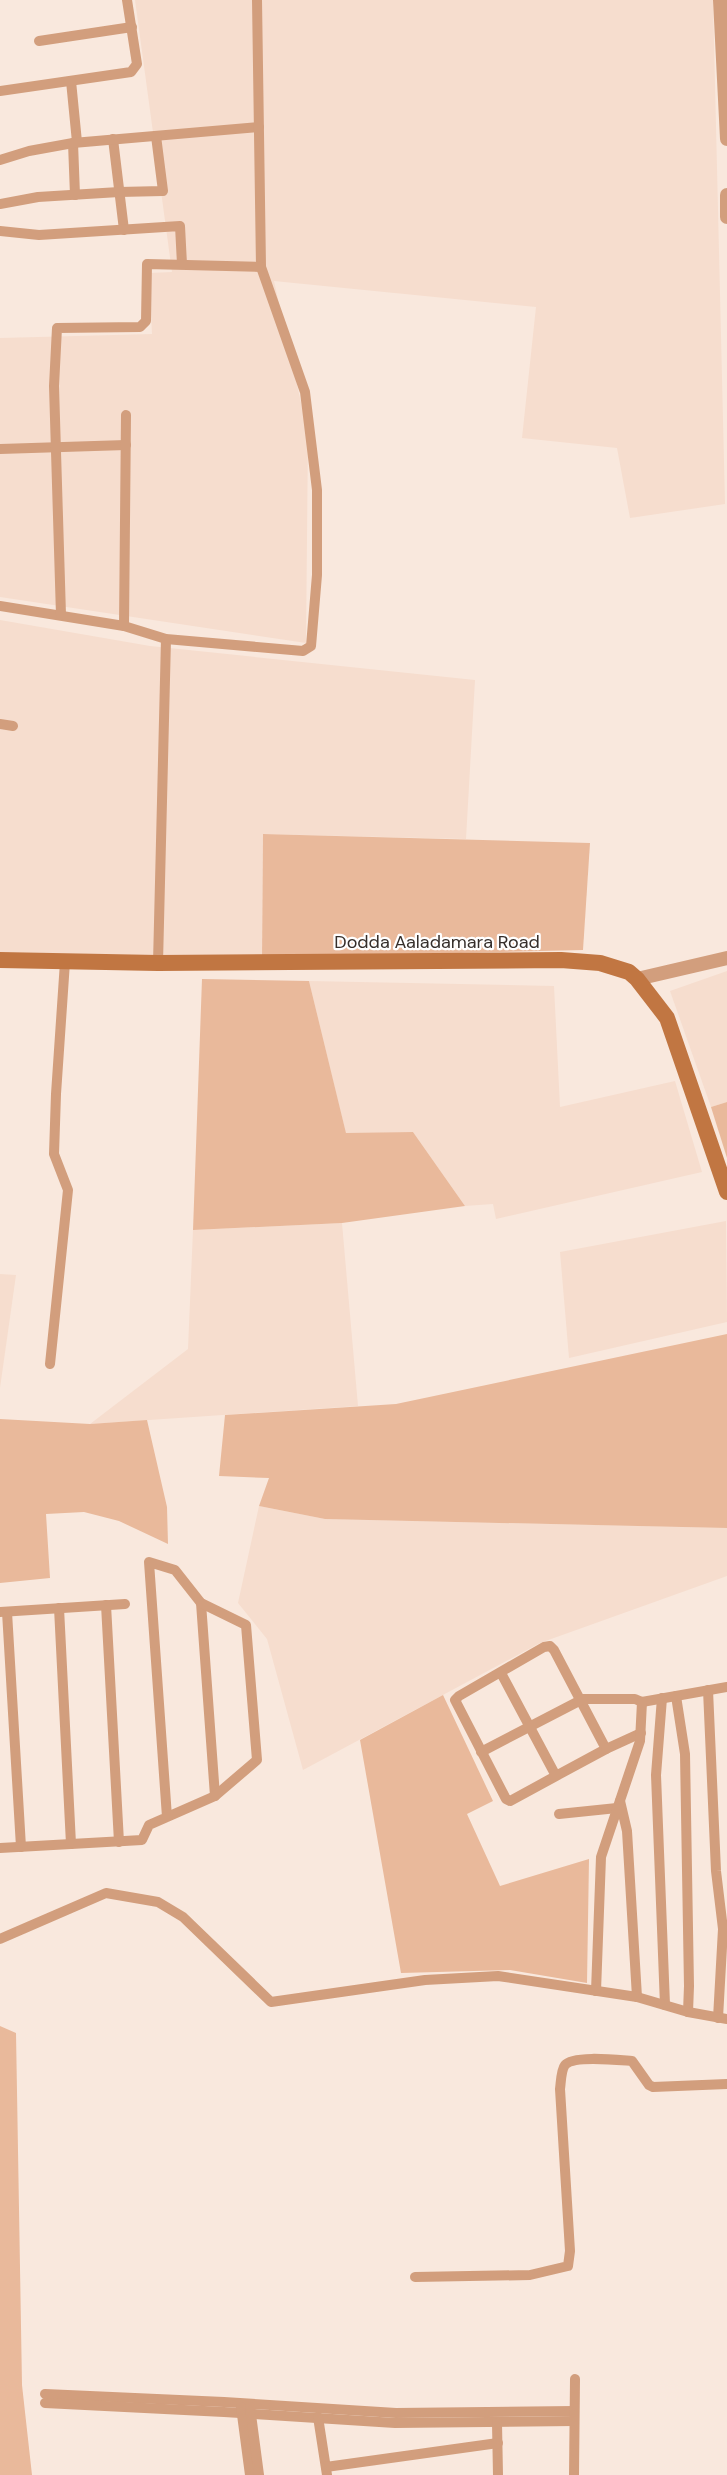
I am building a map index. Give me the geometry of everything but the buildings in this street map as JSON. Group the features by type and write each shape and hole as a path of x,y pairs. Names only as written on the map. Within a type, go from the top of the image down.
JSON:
{"main road":[{"name":"Dodda Aaladamara Road","path":"0,960 158,963 561,960 600,963 628,972 637,979 667,1018 727,1192"}],"street":[{"path":"0,91 131,72 137,64 127,0"},
{"path":"0,606 124,626 166,639 303,651 311,646 317,575 317,490 305,392 261,267 257,0"},
{"path":"720,0 727,139"},
{"path":"39,41 132,27"},
{"path":"71,81 75,142 75,195"},
{"path":"0,160 29,151 75,142 259,127"},
{"path":"0,204 38,197 163,191 156,136"},
{"path":"113,139 124,230"},
{"path":"727,195 727,217"},
{"path":"0,231 39,235 181,226 182,264"},
{"path":"62,615 54,386 57,328 140,327 146,321 147,264 261,267"},
{"path":"124,626 126,415"},
{"path":"0,449 126,445"},
{"path":"158,963 166,639"},
{"path":"0,724 13,726"},
{"path":"637,979 727,958 727,942"},
{"path":"50,1364 68,1190 54,1154 65,962"},
{"path":"0,1848 142,1840 150,1825 215,1796 257,1760 246,1625 201,1603 175,1570 149,1562 167,1817"},
{"path":"201,1603 215,1796"},
{"path":"21,1847 3,1612 125,1604"},
{"path":"106,1605 119,1842"},
{"path":"59,1608 71,1844"},
{"path":"606,1749 550,1646 544,1647 455,1700 506,1799 510,1801 606,1749 641,1733"},
{"path":"501,1673 556,1776"},
{"path":"481,1752 586,1698 635,1699 642,1702 727,1687"},
{"path":"0,1939 106,1893 158,1902 183,1917 271,2001 425,1980 498,1976 637,1996 688,2012 723,2018 723,1929 716,1871 708,1690"},
{"path":"676,1696 685,1754 688,2012"},
{"path":"662,1698 656,1774 665,2005"},
{"path":"596,1990 601,1857 641,1733 642,1702"},
{"path":"618,1804 627,1831 637,1996"},
{"path":"559,1814 618,1804"},
{"path":"415,2277 530,2275 568,2266 570,2251 560,2089 563,2068 567,2064 575,2060 632,2061 649,2085 653,2087 727,2084"},
{"path":"574,2379 574,2475"},
{"path":"45,2399 417,2414 574,2416"},
{"path":"246,2408 318,2418 395,2423 497,2423 574,2416"},
{"path":"246,2408 250,2475"},
{"path":"246,2408 259,2475"},
{"path":"318,2418 327,2471 498,2443"},
{"path":"497,2423 498,2475"}],"shaded area":[{"path":"135,0 713,0 725,504 630,518 617,448 522,438 536,307 274,281 308,434 306,643 0,597 0,338 152,334 149,273 172,272"},
{"path":"0,620 150,646 475,680 466,839 263,834 262,958 0,952"},
{"path":"263,834 590,843 583,950 262,958"},
{"path":"727,971 727,1102 711,1107 670,991"},
{"path":"202,979 309,981 346,1133 413,1132 465,1206 342,1223 193,1230"},
{"path":"309,981 554,986 560,1107 675,1081 702,1172 496,1219 493,1204 465,1206 413,1132 346,1134"},
{"path":"727,1102 727,1158 711,1107"},
{"path":"726,1221 727,1322 569,1358 560,1252"},
{"path":"342,1223 358,1406 90,1424 188,1349 193,1230"},
{"path":"0,1274 16,1275 0,1388"},
{"path":"727,1334 727,1528 325,1519 259,1506 269,1478 219,1476 225,1415 396,1404"},
{"path":"0,1419 90,1424 147,1420 167,1507 168,1544 119,1521 84,1512 46,1514 50,1578 0,1583"},
{"path":"259,1506 325,1519 727,1528 727,1576 540,1643 303,1770 267,1639 238,1603"},
{"path":"443,1695 493,1801 467,1814 500,1886 589,1859 587,1983 510,1970 401,1973 360,1740"},
{"path":"0,2026 16,2033 22,2385 32,2475 0,2475"}]}
